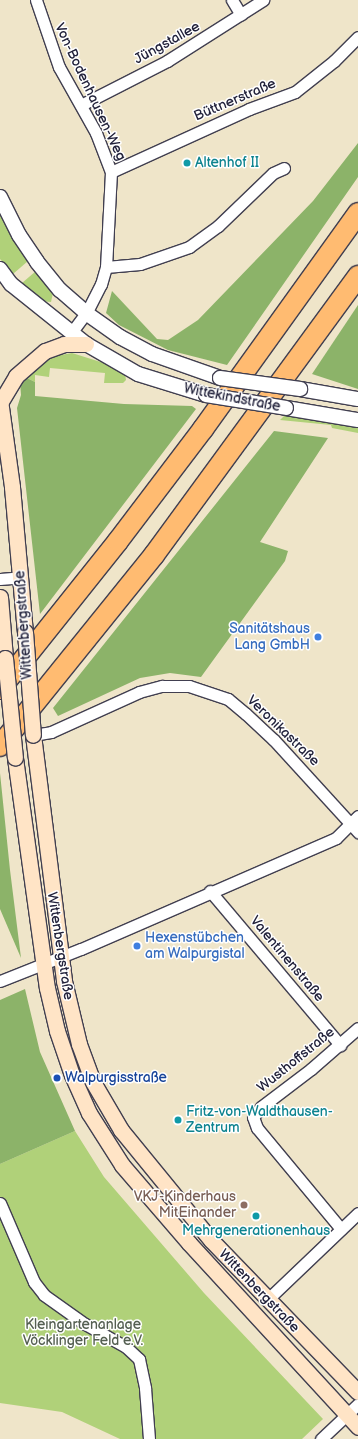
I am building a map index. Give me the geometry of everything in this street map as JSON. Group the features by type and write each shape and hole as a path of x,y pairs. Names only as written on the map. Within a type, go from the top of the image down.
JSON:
{"highway":[{"path":"0,689 114,547 203,429 358,213"},
{"path":"7,752 154,555 358,276"}],"main road":[{"path":"0,402 16,376 41,354 64,344 86,344"},
{"name":"Wittenbergstraße","path":"0,402 21,577 33,735 61,957 79,1044 93,1082 112,1118 211,1240 267,1300 358,1392"},
{"name":"Wittenbergstraße","path":"0,597 5,658 7,752 42,963 57,1031 72,1075 89,1113 122,1165 230,1290 358,1427"}],"street":[{"name":"Von-Bodenhausen-Weg","path":"36,0 59,67 81,105 108,160 111,172 106,267 101,284 86,313"},
{"path":"232,0 241,15"},
{"name":"Jüngstallee","path":"81,105 168,61 263,0"},
{"name":"Büttnerstraße","path":"111,172 242,112 294,92 334,62 358,37"},
{"path":"106,267 140,264 189,247 218,226 273,173 284,168"},
{"name":"Wittekindstraße","path":"0,197 19,235 37,262 60,290 86,313 120,337 152,354 220,378 358,399"},
{"name":"Wittekindstraße","path":"0,268 12,284 71,333 86,344 138,374 206,395 358,420"},
{"path":"71,333 86,313"},
{"path":"0,579 21,577"},
{"name":"Veronikastraße","path":"33,735 51,732 139,692 162,686 189,686 228,699 274,740 356,824"},
{"path":"0,981 42,963 61,957 210,891 336,838 356,824"},
{"name":"Valentinenstraße","path":"210,891 340,1045"},
{"name":"Wusthoffstraße","path":"341,1229 257,1128 253,1117 261,1107 340,1045 358,1028"},
{"path":"0,1203 34,1282 44,1295 86,1324 126,1347 139,1359 146,1388 149,1439"},
{"path":"267,1300 358,1213"},
{"path":"321,1439 358,1404"}],"green space":[{"path":"358,143 358,177 227,365 168,350 119,325 106,313 112,291 157,339 168,340 198,320 313,201"},
{"path":"0,213 28,261 13,274 0,259"},
{"path":"36,271 53,293 51,302 39,301 22,283"},
{"path":"358,305 358,389 312,374"},
{"path":"72,353 107,364 125,374 126,380 123,383 104,383 105,373 50,368 49,377 35,375 35,382 25,377 50,357"},
{"path":"25,377 35,382 35,396 124,404 192,406 196,409 40,614 17,408 21,395 20,382"},
{"path":"286,414 358,425 358,433 332,428 331,425 280,420"},
{"path":"274,431 328,438 260,542 288,551 285,561 201,677 170,673 140,678 58,716 53,708"},
{"path":"0,773 10,870 21,958 0,909"},
{"path":"25,989 40,1052 75,1131 0,1164 0,1000"},
{"name":"Kleingartenanlage Vöcklinger Feld e.V.","path":"75,1131 104,1177 204,1293 323,1419 302,1439 120,1439 62,1412 0,1403 0,1164"}],"place":[{"name":"Altenhof II","path":"187,163"},
{"name":"Sanitätshaus Lang GmbH","path":"318,637"},
{"name":"Hexenstübchen am Walpurgistal","path":"137,946"},
{"name":"Walpurgisstraße","path":"57,1078"},
{"name":"Fritz-von-Waldthausen- Zentrum","path":"178,1120"},
{"name":"VKJ-Kinderhaus MitEinander","path":"244,1205"},
{"name":"Mehrgenerationenhaus","path":"256,1216"}]}
